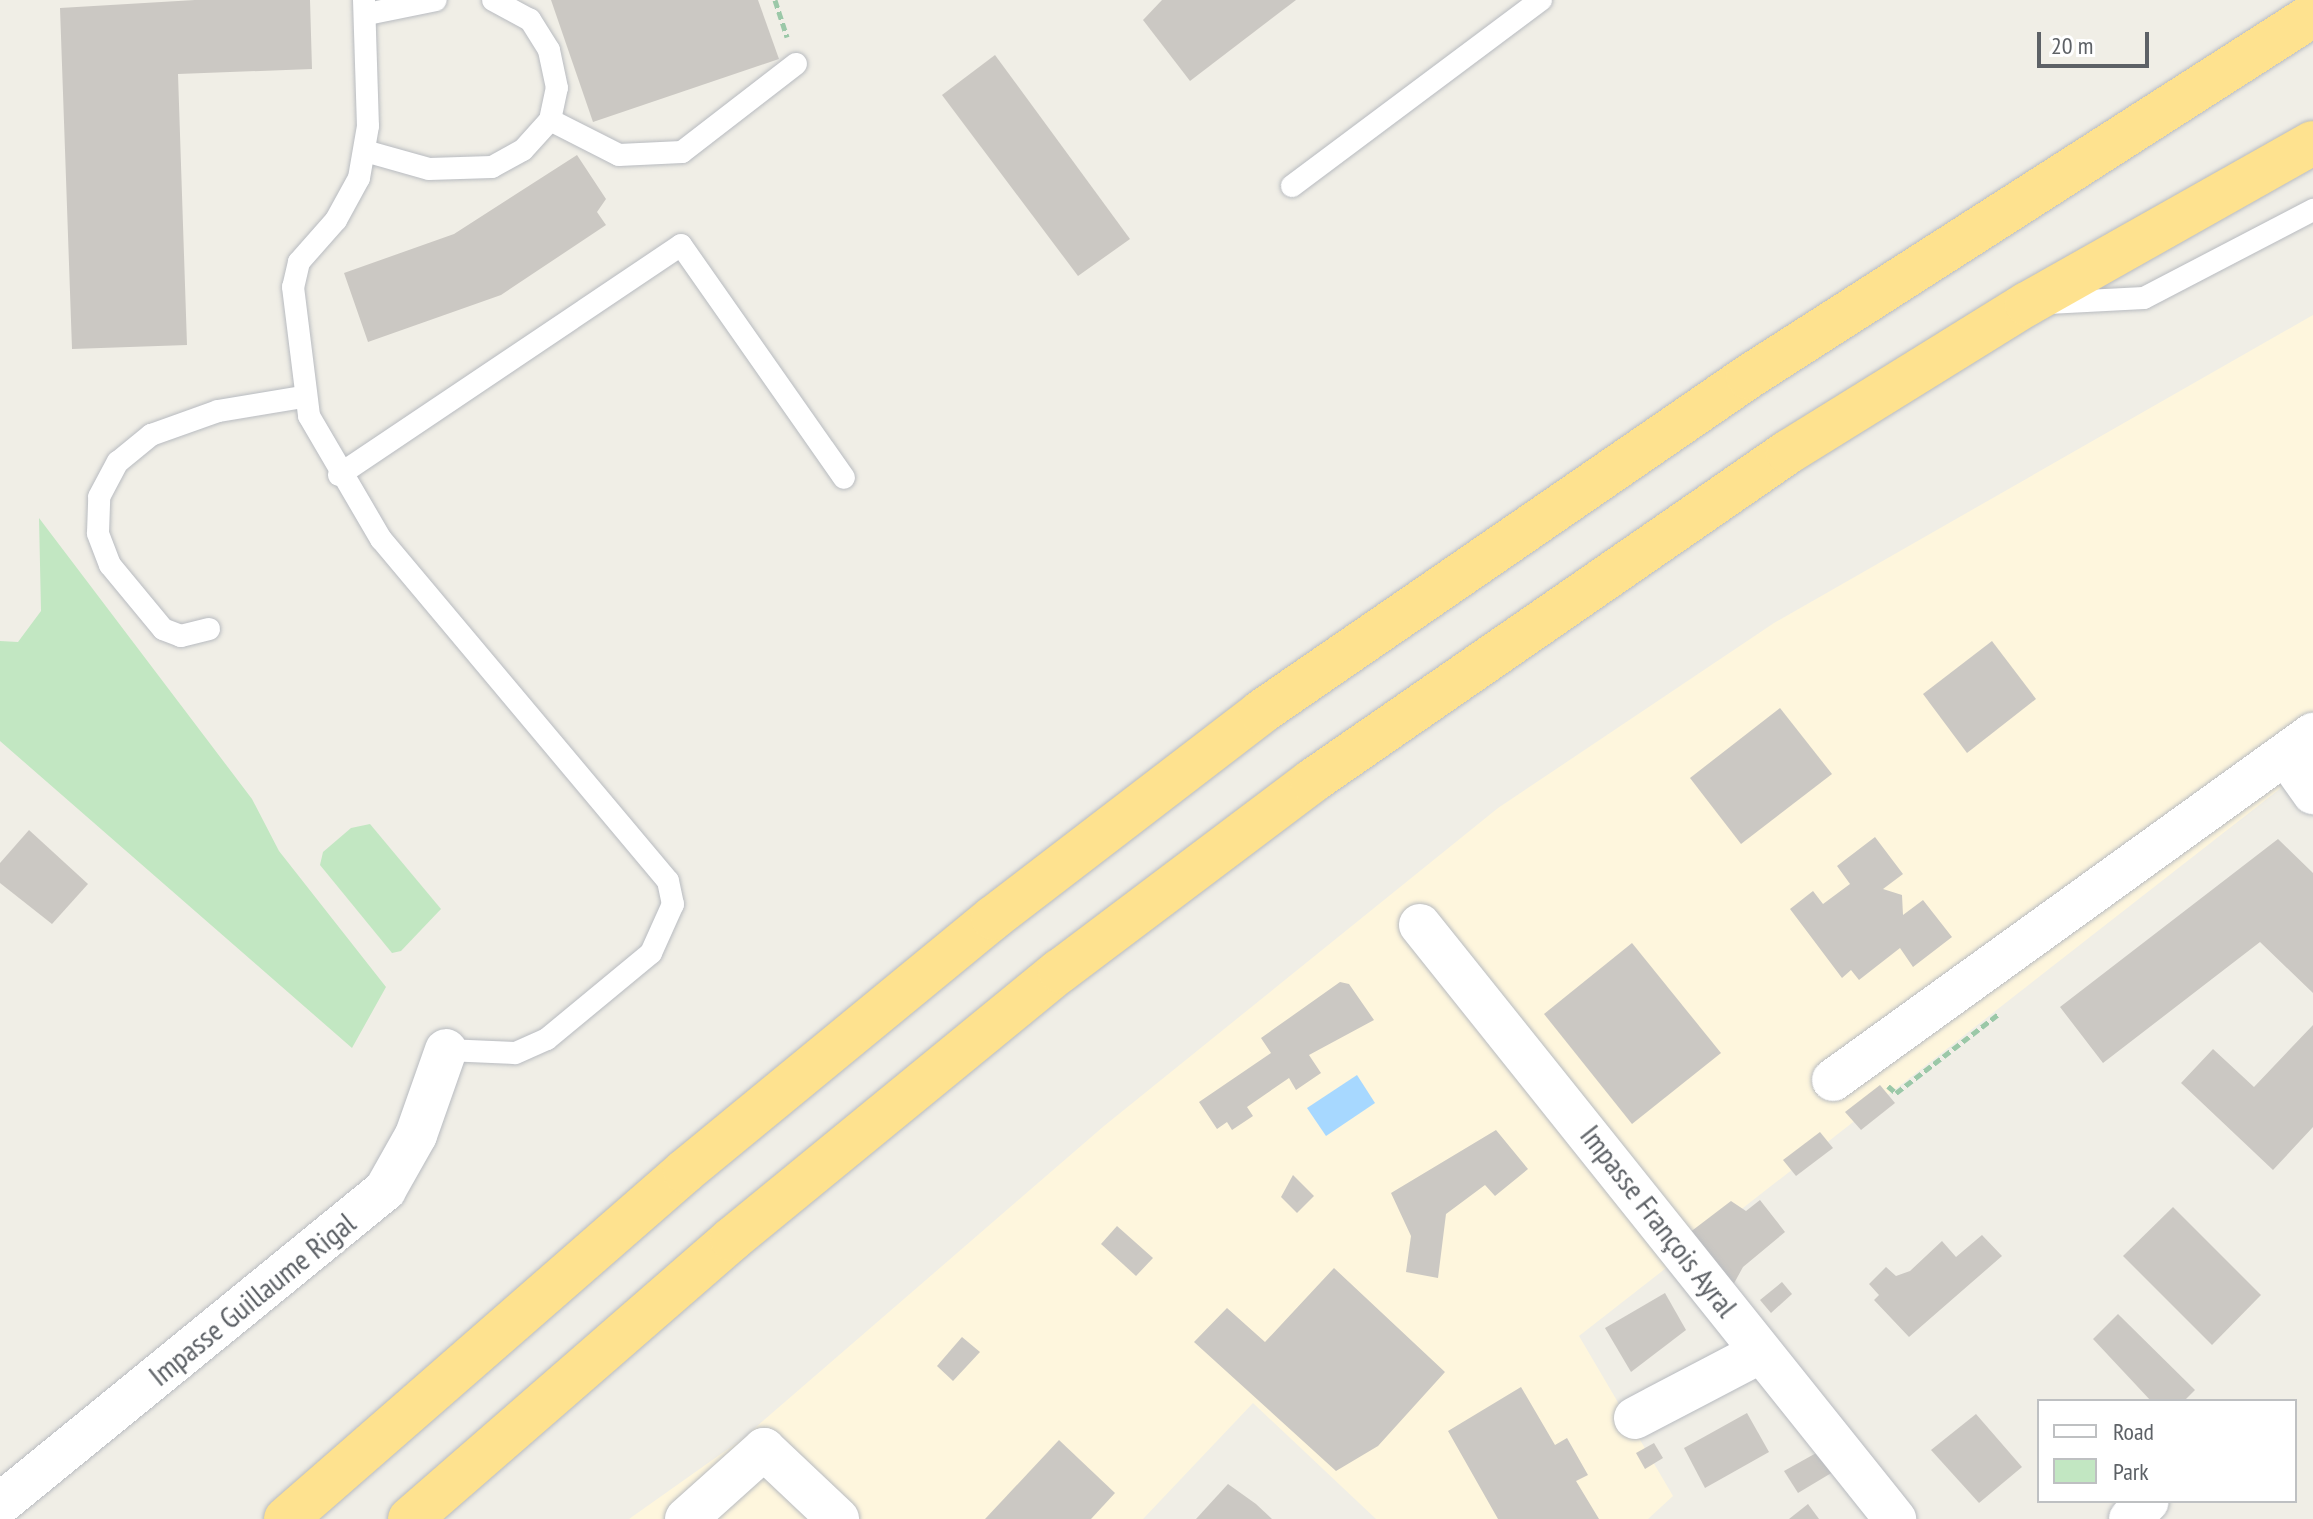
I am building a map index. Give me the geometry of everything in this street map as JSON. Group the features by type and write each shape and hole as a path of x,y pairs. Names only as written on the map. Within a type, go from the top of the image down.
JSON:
{"highway":[{"path":"286,1519 685,1171 993,918 1261,712 1841,318 2313,15"},
{"path":"1841,318 2313,50"},
{"path":"410,1519 732,1239 1060,971 1299,791 1567,598 2027,304 2313,143"}],"street":[{"path":"1833,1080 2299,744 2313,793"},
{"name":"Impasse François Ayral","path":"1420,925 1895,1519"},
{"name":"Impasse Guillaume Rigal","path":"0,1504 385,1190 416,1135 446,1050"},
{"path":"1635,1418 1761,1352"},
{"path":"686,1519 764,1449 838,1519"},
{"path":"2130,1519 2146,1503"}],"lane":[{"path":"436,0 366,7 365,151 351,198 296,274 303,397 339,475 389,550 668,881 673,904 651,953 547,1039 515,1053 446,1050"},
{"path":"365,151 429,169 492,167 523,150 550,120 557,88 549,50 530,20 493,0"},
{"path":"1292,186 1541,0"},
{"path":"550,120 619,155 682,152 796,64"},
{"path":"2027,304 2144,298 2313,210"},
{"path":"339,475 681,245 844,478"},
{"path":"209,629 181,636 163,629 110,565 98,533 99,497 118,462 151,435 218,411 303,397"}],"path":[{"path":"775,0 796,64"}],"shaded area":[{"path":"2313,315 2313,763 1579,1336 1673,1496 1648,1519 1376,1519 1253,1403 1143,1519 629,1519 742,1439 1104,1126 1498,808 1774,623"}],"green space":[{"path":"39,518 252,799 279,851 386,987 352,1048 0,741 0,641 18,642 41,611"},
{"path":"370,824 441,909 401,951 392,953 320,865 323,852 351,828"}],"water":[{"path":"1357,1075 1375,1103 1326,1136 1307,1108"}],"building":[{"path":"195,0 310,0 312,69 178,74 187,345 72,349 60,8"},
{"path":"551,0 758,0 779,59 593,122"},
{"path":"1162,0 1296,0 1190,81 1143,20"},
{"path":"995,55 1130,239 1078,276 942,95"},
{"path":"577,155 606,199 597,212 606,225 501,295 368,342 344,273 454,234"},
{"path":"1992,641 2036,699 1967,753 1923,694"},
{"path":"1780,708 1832,774 1741,844 1690,778"},
{"path":"29,830 88,884 52,924 0,883 0,863"},
{"path":"1875,837 1903,874 1883,889 1902,895 1903,915 1923,900 1952,937 1913,967 1900,948 1859,980 1851,970 1842,978 1790,909 1813,891 1823,904 1850,884 1837,866"},
{"path":"2278,839 2313,873 2313,993 2260,942 2103,1063 2060,1007"},
{"path":"1632,943 1721,1053 1632,1124 1544,1014"},
{"path":"1340,982 1349,984 1374,1020 1309,1055 1321,1073 1296,1090 1289,1078 1247,1107 1253,1116 1232,1130 1227,1122 1217,1129 1199,1102 1271,1053 1261,1038"},
{"path":"2313,1025 2313,1127 2273,1170 2181,1083 2213,1049 2254,1087"},
{"path":"1880,1085 1895,1103 1861,1130 1845,1112"},
{"path":"1496,1130 1528,1169 1495,1196 1485,1185 1446,1214 1438,1278 1406,1272 1411,1236 1391,1193"},
{"path":"1820,1132 1833,1148 1796,1176 1783,1160"},
{"path":"1293,1175 1314,1196 1297,1213 1281,1197"},
{"path":"1760,1200 1785,1232 1743,1267 1732,1287 1689,1233 1731,1201 1746,1211"},
{"path":"2173,1207 2261,1295 2212,1345 2123,1256"},
{"path":"1117,1226 1153,1258 1136,1276 1101,1244"},
{"path":"1982,1235 2002,1256 1909,1337 1874,1300 1879,1295 1869,1284 1886,1267 1896,1276 1910,1271 1942,1241 1956,1257"},
{"path":"1334,1268 1445,1372 1378,1446 1336,1471 1194,1342 1227,1308 1265,1342"},
{"path":"1782,1282 1792,1294 1771,1313 1760,1300"},
{"path":"1665,1293 1686,1330 1631,1372 1605,1328"},
{"path":"2118,1314 2195,1390 2186,1399 2149,1399 2093,1339"},
{"path":"962,1337 980,1352 953,1381 937,1366"},
{"path":"1521,1387 1555,1445 1567,1438 1588,1475 1576,1481 1599,1519 1498,1519 1448,1431"},
{"path":"1747,1413 1769,1452 1705,1488 1684,1448"},
{"path":"1976,1414 2022,1467 1979,1503 1931,1450"},
{"path":"1059,1440 1115,1493 1091,1519 985,1519"},
{"path":"1654,1443 1663,1458 1645,1469 1636,1453"},
{"path":"1818,1452 1833,1472 1798,1493 1784,1471"},
{"path":"1228,1484 1256,1504 1272,1519 1196,1519"},
{"path":"1808,1504 1819,1519 1789,1519"}]}
